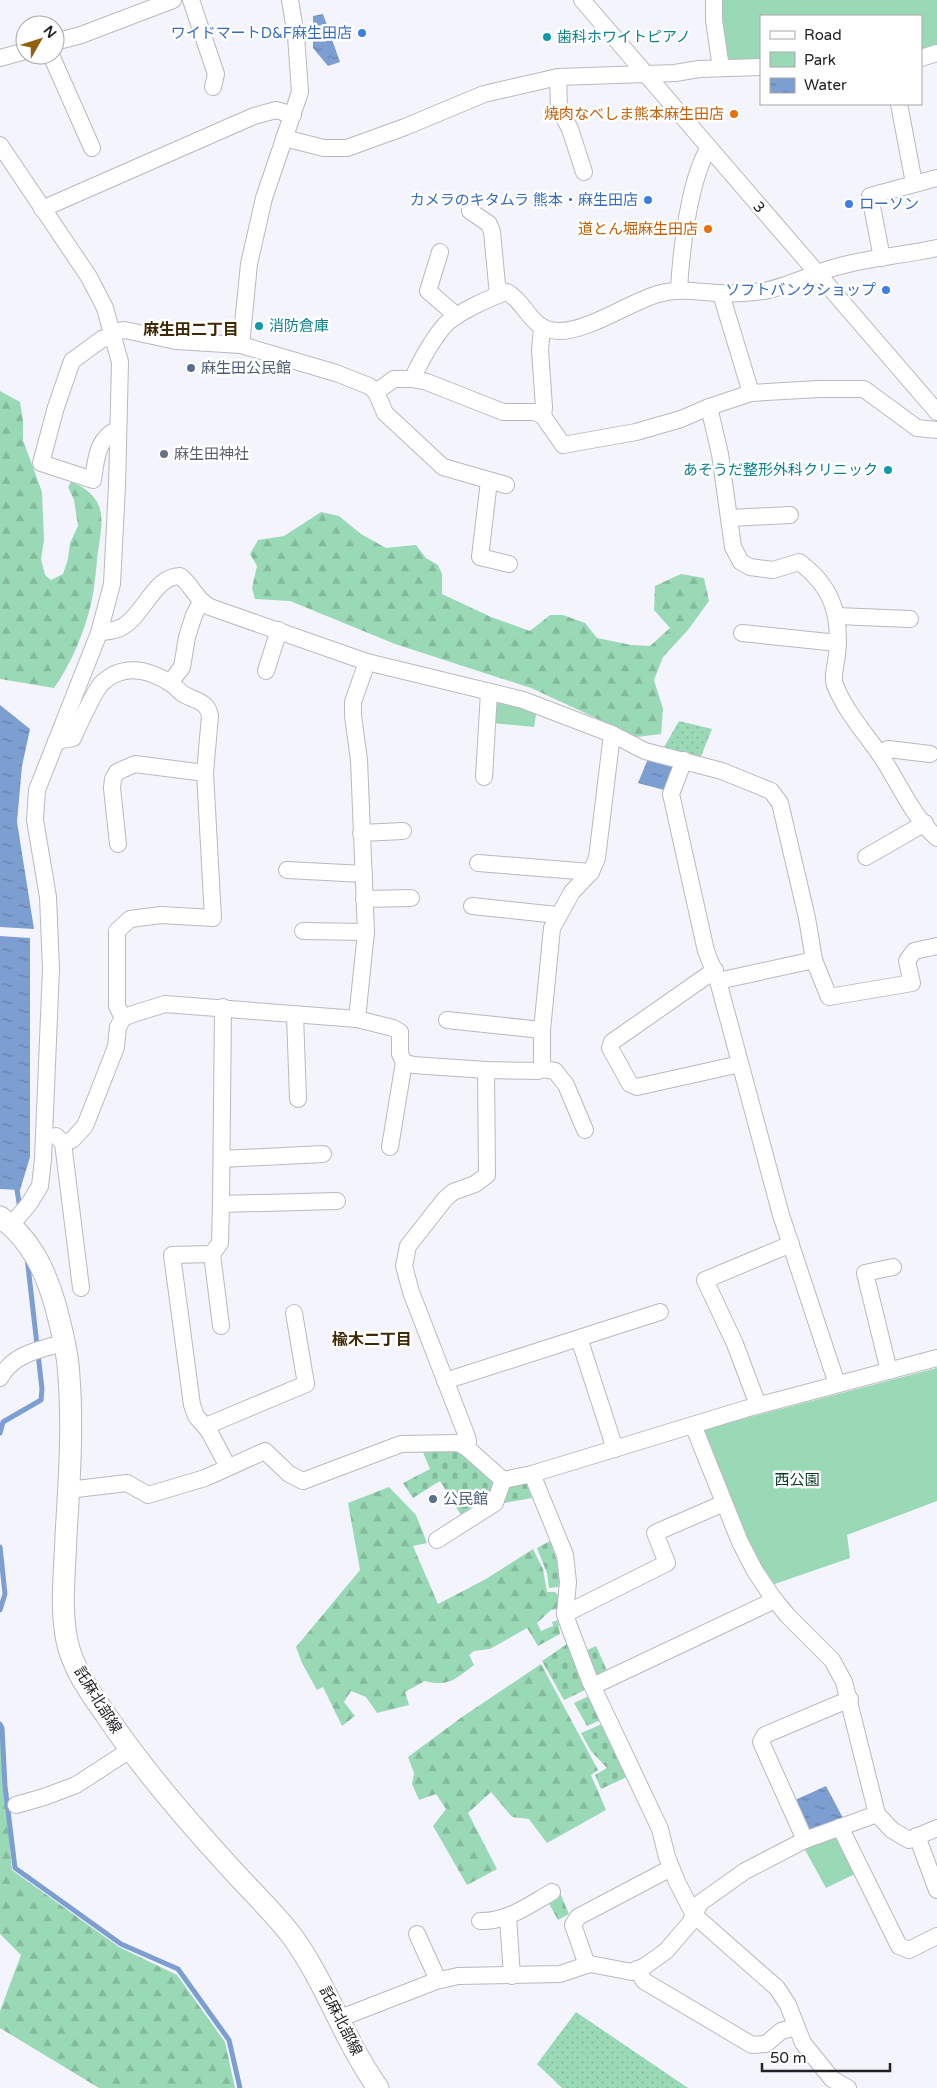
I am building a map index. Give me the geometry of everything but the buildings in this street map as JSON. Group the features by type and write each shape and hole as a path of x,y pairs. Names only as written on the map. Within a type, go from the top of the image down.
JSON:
{"main road":[{"name":"託麻北部線","path":"6,1221 38,1260 48,1279 69,1374 70,1420 63,1600 67,1641 72,1658 88,1689 130,1750 209,1844 291,1936 318,1977 371,2085"}],"street":[{"path":"65,39 81,34 141,6 173,0"},
{"path":"191,0 216,74 213,87"},
{"path":"241,345 249,264 264,198 300,92 296,36 290,0"},
{"path":"714,0 714,20 721,68"},
{"name":"3","path":"585,1 708,149 937,412"},
{"path":"0,58 15,53"},
{"path":"922,58 937,53"},
{"path":"55,65 92,148"},
{"path":"284,138 324,148 347,148 405,127 484,94 558,77 760,67"},
{"path":"558,77 559,108 570,129 584,172"},
{"path":"899,105 914,183"},
{"path":"42,209 254,116 276,110 293,115"},
{"path":"0,146 89,278 105,308 120,362 112,584 99,633 37,790 35,820 48,897 51,969 40,1186 29,1204 6,1221"},
{"path":"679,290 680,261 692,195 700,164 708,149"},
{"path":"882,258 870,196 937,178"},
{"path":"470,211 488,224 492,232 498,295"},
{"path":"412,379 435,338 446,324 457,316 507,292 516,297 532,320 542,328 560,331 578,327 624,310 657,294 679,290 721,294 765,291 841,265 937,248"},
{"path":"440,252 428,291 457,316"},
{"path":"721,294 751,393"},
{"path":"542,328 540,350 543,416"},
{"path":"118,429 110,432 98,448 93,480 41,463 56,407 72,361 102,339 124,330 176,341 241,345 336,373 369,386 376,392 385,413 443,467 489,482 506,485"},
{"path":"376,392 394,379 412,379 427,382 503,412 535,412 543,416 563,445 636,432 681,419 751,393 819,389 864,389 917,428 937,430"},
{"path":"709,407 720,454 733,547 741,562 750,567 773,570 799,562 812,572 831,598 837,616 838,643 834,683 860,728 879,753 900,789 937,838"},
{"path":"489,482 480,557 509,564"},
{"path":"730,518 790,515"},
{"path":"99,633 122,627 140,611 162,582 171,576 180,576 189,583 201,602 367,662 523,700 612,734 645,751 722,771 771,791 780,802 807,918 814,960 829,997 912,984 906,962 914,951 937,946"},
{"path":"170,683 182,667 187,637 194,615 201,602"},
{"path":"837,616 910,619"},
{"path":"266,671 279,630"},
{"path":"742,633 838,643"},
{"path":"357,1019 366,932 359,760 353,716 354,702 367,662"},
{"path":"56,741 72,738 101,683 124,669 158,675 182,693 205,704 209,709 205,773 213,918 160,915 130,919 117,932 117,1006 123,1018"},
{"path":"484,777 489,692"},
{"path":"542,1069 542,1030 552,928 557,915 572,892 591,872 598,858 612,734"},
{"path":"879,753 888,749 930,754"},
{"path":"684,760 671,794 706,951 716,975 791,1244 837,1384"},
{"path":"118,844 112,788 113,779 117,772 135,764 205,773"},
{"path":"866,857 924,823"},
{"path":"362,833 403,830"},
{"path":"478,863 591,872"},
{"path":"287,870 364,874"},
{"path":"364,899 411,898"},
{"path":"472,906 557,915"},
{"path":"303,931 366,932"},
{"path":"740,1064 637,1087 630,1084 610,1048 612,1042 716,975 814,960"},
{"path":"63,1143 72,1140 85,1126 116,1047 118,1026 123,1018 166,1004 357,1019 393,1028 400,1032 400,1054 404,1062 390,1147"},
{"path":"221,1326 212,1254 220,1243 223,1008"},
{"path":"295,1015 298,1099"},
{"path":"447,1020 542,1030"},
{"path":"404,1062 413,1065 486,1070 538,1072 542,1069 556,1071 566,1085 585,1130"},
{"path":"467,1448 466,1434 406,1279 404,1266 408,1246 445,1199 453,1192 474,1184 487,1175 486,1070"},
{"path":"44,1132 55,1134 63,1143 81,1288"},
{"path":"222,1159 323,1154"},
{"path":"221,1204 337,1201"},
{"path":"758,1405 735,1344 705,1280 791,1244"},
{"path":"212,1254 172,1255 192,1405 196,1416 206,1426 228,1467"},
{"path":"889,1371 865,1273 893,1267"},
{"path":"446,1381 660,1312"},
{"path":"206,1426 306,1384 294,1313"},
{"path":"579,1338 615,1449"},
{"path":"0,1378 5,1369 18,1357 63,1343"},
{"path":"502,1480 532,1474 758,1405 937,1358"},
{"path":"693,1426 740,1542 755,1571 775,1600 832,1660 844,1682 850,1699 877,1814 900,1836 909,1840 937,1828"},
{"path":"68,1490 127,1483 148,1495 205,1478 265,1451 288,1474 303,1481 401,1444 458,1443 467,1448 502,1480"},
{"path":"532,1474 565,1555 568,1582 565,1614 593,1686 660,1829 671,1868 694,1915 777,1988 788,2004 803,2043 832,2079 848,2088"},
{"path":"436,1540 494,1503 502,1480"},
{"path":"565,1614 667,1563 655,1533 724,1503"},
{"path":"593,1686 775,1600"},
{"path":"805,1840 761,1742 765,1735 850,1699"},
{"path":"16,1805 76,1785 130,1750"},
{"path":"338,2019 438,1980 458,1976 560,1974 587,1965 605,1966 632,1972 666,1951 694,1915 700,1903 745,1871 805,1840 877,1814"},
{"path":"840,1827 899,1946 909,1950 937,1936"},
{"path":"917,1836 937,1890"},
{"path":"587,1965 573,1925 578,1917 671,1868"},
{"path":"480,1921 492,1921 508,1917 552,1892"},
{"path":"508,1917 512,1976"},
{"path":"417,1934 438,1980"},
{"path":"637,1969 644,1981 752,2045 766,2044 780,2032 796,2027"}],"green space":[{"path":"720,0 937,0 937,48 922,53 922,15 760,15 760,64 734,62 726,56"},
{"path":"0,391 20,402 23,440 42,492 44,540 41,559 45,575 51,580 63,574 68,559 70,543 78,526 74,500 68,487 71,482 84,488 91,494 97,502 100,511 101,528 91,604 76,648 54,688 0,679"},
{"path":"321,512 339,516 361,534 386,548 416,545 426,558 438,565 442,574 442,594 491,617 530,631 550,615 563,615 585,623 597,638 631,645 650,646 670,628 654,610 655,586 681,574 704,578 709,601 688,630 663,657 654,680 663,709 661,734 637,737 531,688 395,644 290,601 255,599 252,588 257,566 250,554 258,540 284,536"},
{"path":"497,699 537,709 534,727 491,723"},
{"path":"679,721 712,729 700,759 664,747"},
{"name":"西公園","path":"937,1368 937,1501 847,1535 850,1558 769,1586 753,1563 701,1434 705,1429"},
{"path":"456,1446 526,1483 532,1498 499,1504 464,1520 440,1481 413,1498 403,1483 430,1469 422,1450"},
{"path":"389,1487 416,1515 427,1543 413,1546 438,1604 486,1579 533,1549 543,1569 547,1592 555,1592 563,1599 562,1608 551,1610 537,1623 541,1631 553,1626 552,1622 558,1620 560,1634 538,1646 527,1628 490,1649 474,1651 469,1655 474,1665 457,1678 440,1683 425,1681 405,1692 409,1705 377,1713 366,1697 351,1691 344,1702 355,1716 342,1726 323,1687 317,1690 302,1663 296,1647 360,1570 348,1503"},
{"path":"550,1541 559,1567 559,1587 549,1588 547,1573 537,1548"},
{"path":"567,1644 587,1689 564,1700 542,1661"},
{"path":"596,1646 609,1675 598,1682 583,1652"},
{"path":"541,1664 598,1770 591,1775 606,1810 547,1843 529,1819 512,1817 491,1792 468,1813 497,1869 467,1885 433,1826 446,1809 436,1794 419,1800 412,1784 414,1773 408,1757 462,1717"},
{"path":"589,1696 601,1720 587,1726 574,1703"},
{"path":"602,1724 627,1777 601,1789 595,1775 607,1768 591,1751 581,1733"},
{"path":"0,1728 12,1870 119,1947 177,1975 225,2042 235,2088 99,2088 0,2028 0,2011 21,1955 0,1934"},
{"path":"833,1835 840,1837 857,1873 826,1888 804,1848"},
{"path":"560,1893 569,1914 558,1920 547,1900"},
{"path":"576,2012 688,2088 562,2088 537,2064"}],"water":[{"path":"323,14 340,62 328,66 313,48 313,16"},
{"path":"0,705 30,729 22,766 17,822 34,929 0,927"},
{"path":"648,759 676,765 664,790 638,783"},
{"path":"0,936 30,938 30,1157 20,1190 0,1189"},
{"path":"826,1786 844,1820 814,1832 807,1829 793,1801"}],"waterway":[{"path":"16,1183 20,1209"},
{"path":"0,1433 3,1422 41,1400 42,1389 27,1257"},
{"path":"0,1547 5,1594 0,1610"},
{"path":"0,1724 2,1728 5,1786 15,1868 121,1944 178,1969 229,2040 240,2088"}],"place":[{"name":"ワイドマートD&F麻生田店","path":"362,33"},
{"name":"歯科ホワイトピアノ","path":"547,37"},
{"name":"焼肉なべしま熊本麻生田店","path":"734,114"},
{"name":"カメラのキタムラ 熊本・麻生田店","path":"648,200"},
{"name":"ローソン","path":"849,204"},
{"name":"道とん堀麻生田店","path":"708,229"},
{"name":"ソフトバンクショップ","path":"886,290"},
{"name":"消防倉庫","path":"259,326"},
{"name":"麻生田公民館","path":"191,368"},
{"name":"麻生田神社","path":"164,454"},
{"name":"あそうだ整形外科クリニック","path":"888,470"},
{"name":"公民館","path":"433,1499"}],"district":[{"name":"麻生田二丁目","path":"191,330"},
{"name":"楡木二丁目","path":"372,1340"}]}
